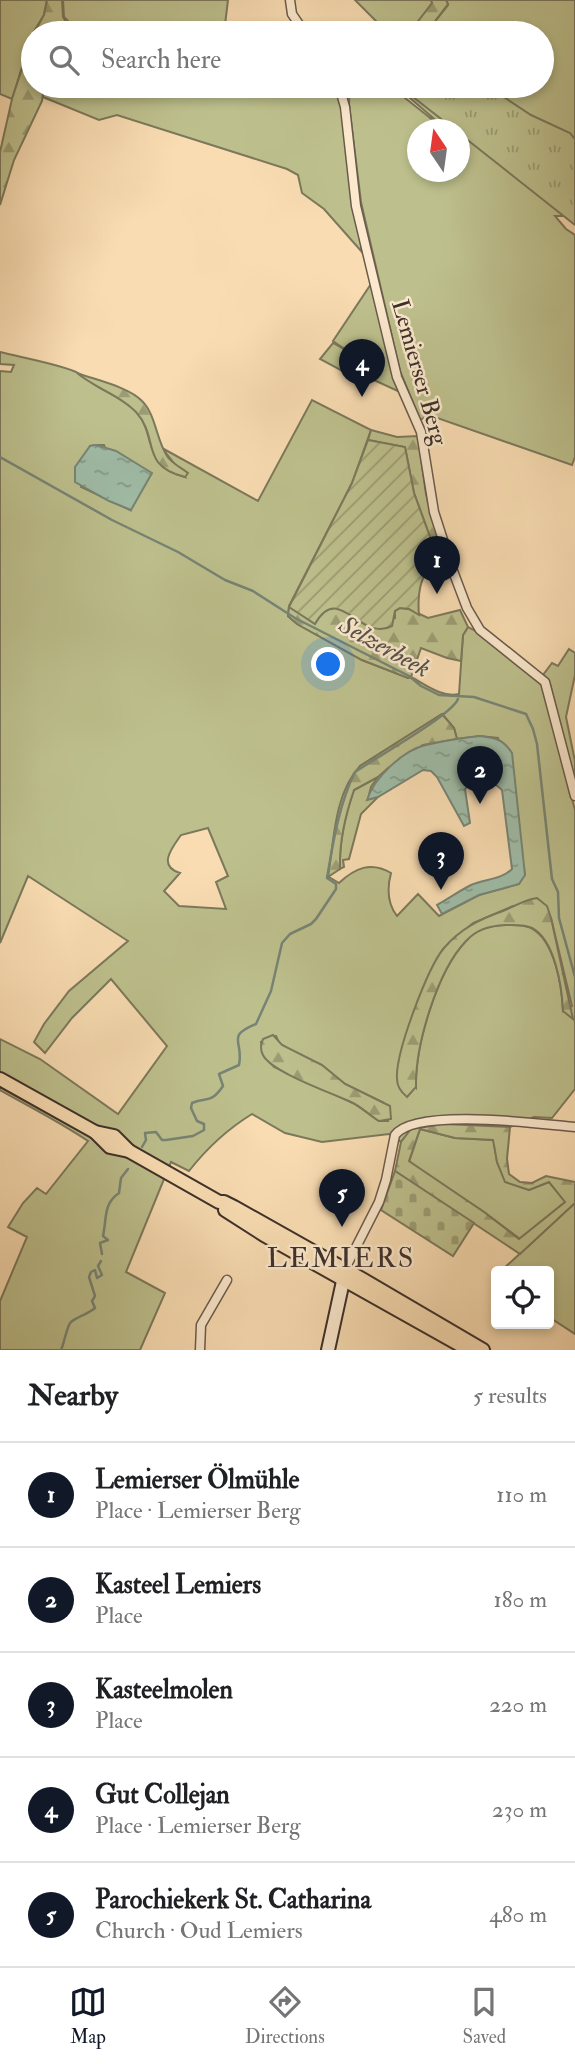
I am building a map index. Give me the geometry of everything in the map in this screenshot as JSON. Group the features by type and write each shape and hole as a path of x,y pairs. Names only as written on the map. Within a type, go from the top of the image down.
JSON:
{"main road":[{"path":"0,1079 95,1132 110,1147 129,1151 219,1202 224,1202 469,1350"},
{"path":"344,1274 483,1350"}],"street":[{"path":"290,0 292,15 296,21"},
{"name":"Lemierser Berg","path":"342,98 356,206 397,376 421,432 434,512 453,571 467,608 480,630 545,682 575,796"},
{"path":"328,1350 344,1274 381,1195 395,1135 399,1130 432,1121 463,1119 575,1127"},
{"path":"200,1350 201,1325 226,1280"}],"green space":[{"path":"0,0 47,0 40,21 21,21 21,71 12,99 0,94"},
{"path":"47,0 62,0 65,21 41,21"},
{"path":"63,0 228,0 225,21 68,21 64,17"},
{"path":"355,0 431,0 433,3 419,21 376,21"},
{"path":"431,0 446,0 448,4 435,21 418,21 432,3"},
{"path":"446,0 575,0 575,216 555,216 575,235 575,457 572,465 429,415 420,420 400,371 361,202 349,98 405,98 431,119 407,119 407,182 470,182 470,119 434,119 410,98 554,98 554,21 435,21 448,5"},
{"path":"21,72 21,98 42,98 14,160 0,205 0,152"},
{"path":"45,98 339,98 362,252 324,209 302,193 298,175 287,169 117,115 99,120"},
{"path":"414,98 505,98 531,115 570,133 575,139 575,225 470,142 470,119 441,119"},
{"path":"371,284 392,372 400,392 352,370 354,363 348,374 320,359 333,343 349,352 333,341"},
{"path":"0,352 78,373 133,408 146,428 155,457 161,465 185,477 162,448 258,501 312,400 371,430 352,483 289,606 288,616 297,624 362,660 453,695 459,694 463,635 468,627 474,630 542,685 575,810 575,1089 552,1118 534,1117 510,1127 457,1124 412,1129 401,1142 389,1134 322,1142 285,1133 252,1114 218,1140 189,1171 171,1162 126,1272 165,1293 140,1350 0,1350 0,1301 27,1237 8,1227 23,1203 37,1188 46,1194 88,1141 0,1090 0,1039 40,1059 118,1114 167,1046 111,979 72,1018 45,1053 34,1042 69,991 128,941 28,876 0,943 0,371 11,372 14,365 0,364","holes":["104,445 130,510 81,487 90,446","442,714 454,728 457,739 480,736 498,738 525,874 519,884 479,895 439,916 418,894 397,916 389,895 391,873 370,867 351,873 339,883 329,877 339,810 360,766","208,828 228,876 216,882 226,909 179,906 164,891 180,873 169,866 168,856 181,835","513,906 551,918 572,1006 563,1011 556,965 539,934 528,927 518,925 494,926 479,931 455,954 437,990 419,1051 416,1087 399,1061 420,996 443,949 473,923","276,1036 279,1043 288,1049 322,1065 345,1084 384,1103 388,1121 379,1121 355,1104 274,1067 263,1055 261,1042"]},
{"path":"77,373 121,388 142,401 150,413 167,456 188,473 185,477 161,466 152,450 143,422 136,412"},
{"path":"371,430 397,437 418,436 426,494 442,553 437,556 414,493 405,447 368,440"},
{"path":"368,440 405,447 414,493 437,556 421,583 419,615 409,609 400,608 395,611 392,626 380,629 370,627 341,610 333,609 324,612 315,624 289,607 352,483"},
{"path":"289,607 315,623 328,609 341,609 369,627 395,618 395,611 400,608 428,618 460,610 468,627 463,635 461,661 421,648 411,677 408,678 362,660 297,624 288,616"},
{"path":"569,649 575,653 575,675 566,717 575,761 575,781 550,684 543,675 552,663 558,666"},
{"path":"442,714 454,728 457,739 423,745 378,777 354,790 343,829 340,869 328,877 336,818 351,777 360,766"},
{"path":"378,777 371,787 368,799 378,797 361,814 349,859 343,860 344,867 340,869 343,829 354,790"},
{"path":"537,898 547,906 551,918 573,1019 563,1011 556,965 540,934 532,928 518,925 494,926 479,931 455,954 437,990 419,1051 416,1087 407,1097 397,1082 401,1050 414,1011 437,958 450,941 471,925"},
{"path":"273,1035 282,1045 322,1065 345,1084 390,1106 391,1119 379,1121 355,1104 303,1082 268,1062 261,1045 263,1039"},
{"path":"444,1124 510,1127 507,1159 509,1174 520,1182 532,1183 546,1176 575,1182 575,1203 520,1254 395,1171 401,1142 411,1129","holes":["420,1129 455,1138 493,1140 497,1162 505,1182 529,1190 549,1182 565,1202 519,1239 409,1161"]},
{"path":"420,1129 455,1138 494,1140 497,1162 506,1182 529,1190 549,1182 566,1202 520,1239 409,1162"},
{"path":"395,1171 474,1223 453,1256 381,1210"},
{"path":"575,1203 575,1334 554,1320 554,1266 506,1266"}],"water":[{"path":"96,445 116,451 152,473 131,510 75,482 75,467 90,446"},
{"path":"480,736 498,740 512,753 525,875 519,884 479,895 442,914 437,905 471,885 498,877 512,869 502,790 488,778 472,782 465,789 470,823 464,826 431,771 423,770 378,797 367,800 383,774 408,753 426,745"}],"waterway":[{"name":"Selzerbeek","path":"0,457 225,580 253,591 295,618 409,676 439,695 474,697 526,714 537,744 552,879 558,892 559,918 575,977"},
{"path":"142,1147 146,1140 145,1133 156,1132 162,1140 166,1140 193,1136 204,1130 204,1124 197,1121 191,1108 192,1103 215,1096 223,1086 219,1074 239,1065 238,1036 256,1024 271,991 282,943 290,934 311,924 336,889 336,884 327,878 341,810 355,772 428,726 458,699"},
{"name":"Selzerbeek","path":"575,988 575,998"},
{"path":"102,1254 100,1243 108,1240 103,1236 106,1212 110,1202 119,1193 121,1178 128,1169"},
{"path":"61,1350 71,1322 95,1308 92,1301 95,1296 89,1277 95,1270 97,1278 102,1275 98,1266 101,1261"}],"place":[{"name":"Gut Collejan","path":"362,397"},
{"name":"Lemierser Ölmühle","path":"437,594"},
{"name":"Kasteel Lemiers","path":"480,804"},
{"name":"Kasteelmolen","path":"441,890"},
{"name":"Parochiekerk St. Catharina","path":"342,1227"}],"district":[{"name":"LEMIERS","path":"341,1257"}]}
